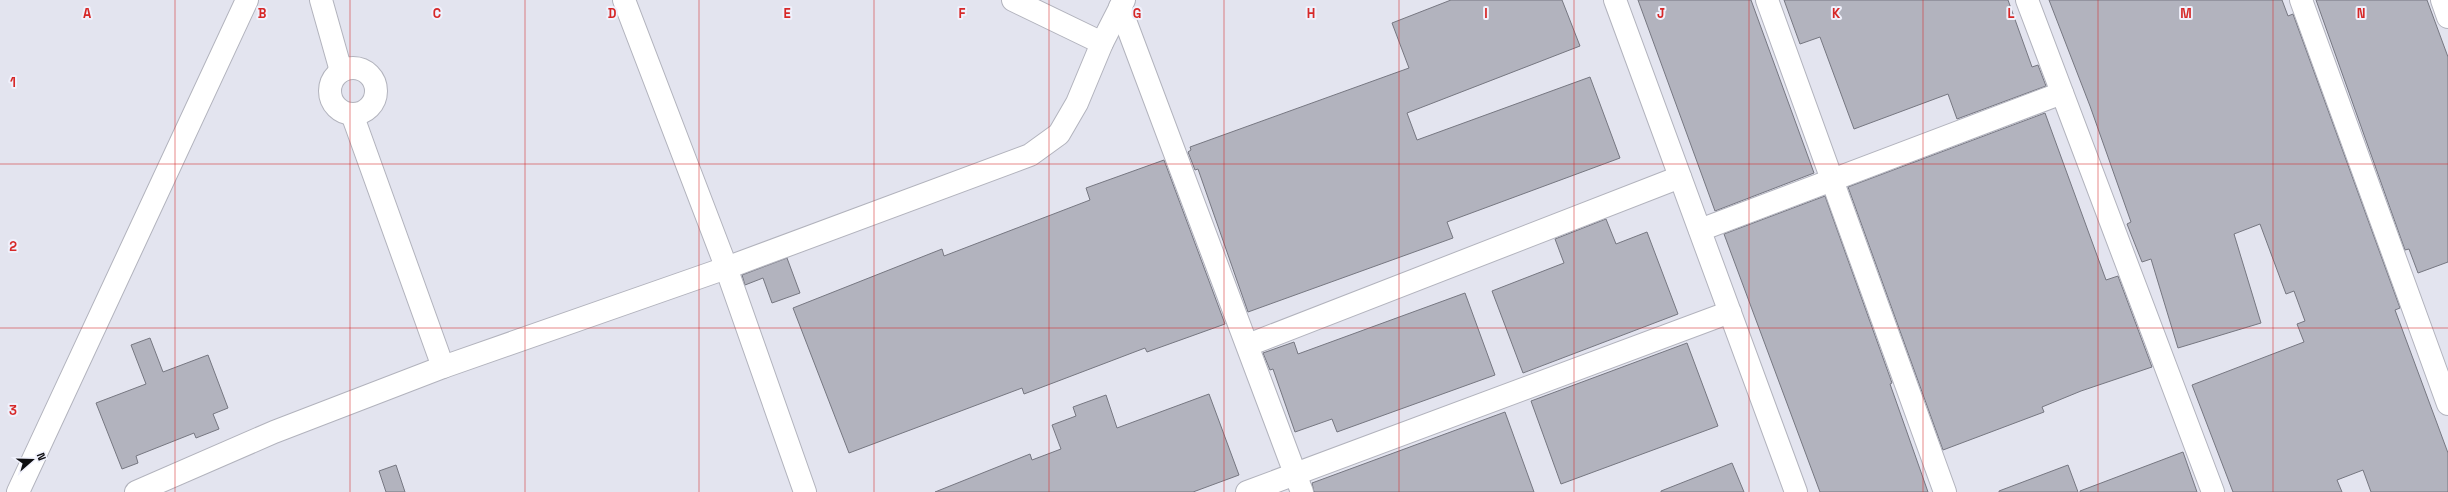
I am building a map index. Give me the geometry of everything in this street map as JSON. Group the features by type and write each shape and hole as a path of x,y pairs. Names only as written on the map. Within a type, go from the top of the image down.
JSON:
{"lane":[{"path":"18,492 247,0"},
{"path":"321,0 341,71"},
{"path":"624,0 726,268 806,492"},
{"path":"1013,0 1102,43"},
{"path":"1615,0 1796,492"},
{"path":"1767,0 1945,492"},
{"path":"2027,0 2213,492"},
{"path":"2301,0 2448,404"},
{"path":"2442,0 2448,17"},
{"path":"136,492 274,432 443,367 726,268 1030,155 1059,134 1077,103 1102,43 1122,4"},
{"path":"1122,4 1299,483"},
{"path":"356,68 366,72 373,79 376,89 375,100 369,108 360,114 352,114 340,110 333,103 330,93 331,83 341,71 356,68"},
{"path":"1700,230 1831,179 2062,93"},
{"path":"352,114 443,367"},
{"path":"1248,345 1680,177"},
{"path":"1247,492 1299,483 1730,312"}],"building":[{"path":"1451,0 1562,0 1580,46 1407,113 1417,140 1590,77 1620,158 1447,222 1453,238 1248,312 1198,169 1195,170 1188,152 1191,150 1190,147 1409,68 1392,23"},
{"path":"1638,0 1751,0 1814,173 1715,211"},
{"path":"1784,0 2008,0 2032,67 2038,65 2046,86 1957,119 1948,94 1854,129 1820,37 1800,44"},
{"path":"2049,0 2282,0 2288,16 2293,14 2400,308 2395,310 2448,453 2448,492 2371,492 2363,470 2337,480 2342,492 2233,492 2192,385 2304,342 2297,324 2305,321 2294,291 2286,294 2260,224 2234,234 2261,323 2178,348 2151,259 2142,262 2127,224 2131,222 2090,106"},
{"path":"2316,0 2427,0 2448,57 2448,262 2418,273 2409,249 2405,250"},
{"path":"2045,113 2106,280 2118,276 2152,367 2081,391 2042,407 2044,412 1943,450 1848,187"},
{"path":"1164,160 1225,324 1147,352 1145,348 1024,394 1022,388 849,453 793,308 942,249 944,256 1090,200 1086,188"},
{"path":"1825,196 1892,383 1890,384 1928,492 1820,492 1724,234"},
{"path":"1606,219 1616,244 1647,232 1678,314 1523,373 1492,291 1564,263 1555,239"},
{"path":"787,258 800,293 772,303 763,278 745,285 742,275"},
{"path":"1465,293 1495,375 1337,432 1332,419 1295,432 1273,369 1270,370 1263,353 1294,342 1298,354"},
{"path":"150,338 163,372 208,355 228,408 213,414 219,429 196,438 194,433 136,456 138,463 122,469 96,403 146,384 131,345"},
{"path":"1687,343 1718,426 1561,484 1531,401"},
{"path":"1209,394 1239,475 1193,492 935,492 1030,454 1032,460 1061,449 1052,425 1076,416 1073,407 1106,395 1117,428"},
{"path":"1505,412 1534,492 1314,492 1312,483"},
{"path":"2183,452 2197,492 2080,492 2080,491"},
{"path":"1732,463 1744,492 1661,492 1661,491"},
{"path":"396,465 405,492 386,492 379,471"},
{"path":"2068,465 2078,492 1999,492 1999,491"}]}
